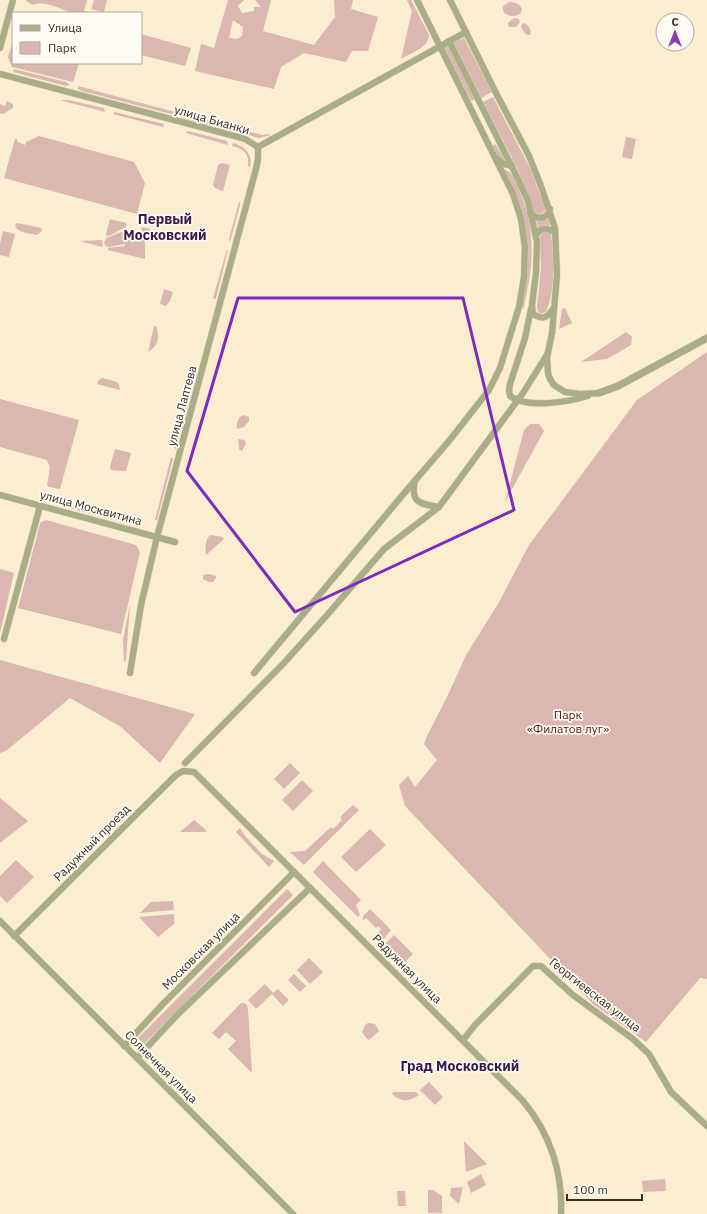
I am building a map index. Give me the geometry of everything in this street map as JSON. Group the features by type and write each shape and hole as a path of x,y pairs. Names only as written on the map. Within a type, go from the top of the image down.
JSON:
{"street":[{"path":"0,48 13,0"},
{"path":"254,673 449,441 489,390 500,368 519,308 524,277 525,247 521,219 513,194 417,0"},
{"path":"450,0 529,156 550,209 555,232 557,276 552,333 548,353 548,372 554,385 565,392 580,394 599,393"},
{"name":"улица Бианки","path":"0,74 231,135 245,139 258,146 466,32"},
{"path":"449,41 528,201 536,236 536,272 532,305 525,338 510,384 510,396 519,402 556,402 578,399 599,393 618,386 707,338"},
{"name":"улица Лаптева","path":"130,673 141,605 157,537 256,170 258,146"},
{"path":"492,152 504,164 512,166"},
{"path":"530,213 536,218 542,218 547,215 550,209"},
{"path":"536,236 537,232 542,229 548,228 555,232"},
{"path":"532,305 534,314 539,318 549,315 554,308"},
{"path":"185,764 284,664 384,549 439,507 523,392 548,353"},
{"path":"415,480 413,490 414,497 420,502 439,507"},
{"name":"улица Москвитина","path":"0,496 175,542"},
{"path":"4,639 40,506"},
{"name":"Радужная улица","path":"187,771 194,772 523,1101 542,1128 551,1147 560,1186 561,1214"},
{"name":"Радужный проезд","path":"14,936 176,775 180,772 187,771"},
{"name":"Московская улица","path":"124,1046 165,1002 294,872"},
{"path":"137,1058 177,1015 310,888"},
{"name":"Солнечная улица","path":"0,921 293,1214"},
{"name":"Георгиевская улица","path":"462,1040 533,966 541,966 573,995 633,1039 649,1054 671,1092 707,1126"}],"highlighted area":[{"path":"238,298 463,298 514,510 295,612 187,471"}],"green space":[{"path":"87,0 84,11 88,12 70,12 43,4 33,5 26,1"},
{"path":"94,0 107,0 104,12 91,9"},
{"path":"228,0 244,0 238,6 242,13 254,11 254,7 261,7 255,0 271,0 263,31 314,45 335,17 334,0 353,0 351,9 378,17 368,51 352,51 346,62 304,53 281,67 274,89 195,71 201,44 214,48","holes":["233,20 243,27 242,36 237,39 229,38"]},
{"path":"407,0 411,0 429,35 428,40 423,47 401,59 412,11"},
{"path":"509,2 520,6 522,10 520,14 511,16 504,12 503,6"},
{"path":"514,18 519,19 520,22 516,27 509,27 508,23"},
{"path":"523,23 529,28 530,35 527,35 523,31 521,26"},
{"path":"142,34 191,48 185,66 142,55"},
{"path":"464,38 492,92 481,98 453,43"},
{"path":"12,43 12,64 79,64 73,82 12,67 8,57"},
{"path":"448,46 475,99 471,101 443,48"},
{"path":"14,69 66,82 70,85 66,86 13,72"},
{"path":"78,86 175,113 171,114 82,91 78,89"},
{"path":"493,97 531,170 545,208 545,211 541,214 534,213 518,170 483,102"},
{"path":"60,100 68,100 104,108 105,112"},
{"path":"7,101 13,104 13,108 3,114 0,113 0,104 5,106"},
{"path":"115,112 164,124 163,127 113,114"},
{"path":"181,115 230,127 230,130 182,118"},
{"path":"235,128 262,135 270,135 259,138 235,131"},
{"path":"188,131 227,141 228,145 186,133"},
{"path":"39,136 134,162 145,183 137,214 4,178 15,139 17,139 17,142 25,145 26,142"},
{"path":"626,137 636,139 632,159 622,157"},
{"path":"233,143 241,146 247,151 251,162 250,167 248,166 248,158 245,152 232,146"},
{"path":"495,144 506,161 497,155 492,146"},
{"path":"222,163 230,165 223,191 215,188 213,185 218,165"},
{"path":"505,169 513,176 518,185 527,212 531,232 531,264 524,308 522,307 527,272 528,248"},
{"path":"239,202 240,205 230,242 229,239"},
{"path":"549,218 550,227 544,225 538,228 536,220 542,221"},
{"path":"110,219 126,223 127,226 107,236 106,234"},
{"path":"17,223 41,228 42,231 37,235 24,232 16,228 15,225"},
{"path":"142,227 150,229 152,234 150,242 141,229"},
{"path":"3,231 15,234 9,257 0,255 0,244"},
{"path":"124,231 131,234 128,241 133,235 142,234 145,240 145,259 108,250 108,248 125,246 125,244 109,247 104,243 106,238"},
{"path":"543,232 549,232 551,234 553,284 546,312 540,314 537,307 541,269 540,237"},
{"path":"102,240 102,247 80,241"},
{"path":"227,249 228,250 215,299 213,298"},
{"path":"164,289 173,292 170,301 166,306 160,304"},
{"path":"565,308 572,323 559,329 562,309"},
{"path":"154,326 156,326 158,340 154,347 148,352"},
{"path":"626,332 632,337 631,345 607,359 581,362"},
{"name":"Парк «Филатов луг»","path":"707,352 707,979 700,978 646,1042 593,1004 405,806 399,785 408,776 415,787 437,760 424,744 426,738 466,655 498,604 529,545 637,400"},
{"path":"102,378 117,382 120,390 97,384"},
{"path":"191,382 193,382 177,448 175,449 174,448"},
{"path":"0,399 79,420 60,489 49,487 47,485 50,467 47,460 0,447"},
{"path":"243,415 249,417 249,421 244,427 237,429 238,421"},
{"path":"530,424 539,424 544,431 505,502 524,430"},
{"path":"238,439 244,440 246,443 242,451 239,449"},
{"path":"115,449 131,453 126,471 111,470 110,467"},
{"path":"171,457 173,459 157,520 155,520"},
{"path":"64,504 140,524 140,527 65,507"},
{"path":"46,520 136,545 140,552 121,634 18,608 40,524"},
{"path":"210,535 222,537 224,539 206,555 207,539"},
{"path":"0,569 14,573 0,633"},
{"path":"209,574 216,576 213,582 203,579 203,575"},
{"path":"130,604 126,660 124,662 123,640"},
{"path":"0,660 195,714 160,763 121,727 70,698 6,751 0,753"},
{"path":"290,763 300,773 284,789 274,779"},
{"path":"302,780 313,791 293,811 282,800"},
{"path":"0,798 28,821 0,843"},
{"path":"353,805 359,810 304,865 290,852 305,851 331,827 333,829 342,820 340,817"},
{"path":"194,820 207,831 180,832"},
{"path":"240,828 245,836 262,854 274,861 269,867 236,832"},
{"path":"370,829 386,845 356,872 341,857"},
{"path":"16,860 34,877 7,903 0,896 0,876"},
{"path":"323,861 361,900 356,905 360,915 358,917 313,872"},
{"path":"287,889 293,895 144,1044 138,1038"},
{"path":"173,901 174,910 140,913 151,902"},
{"path":"370,909 391,930 382,941 376,935 381,929 378,926 376,928 366,918 363,921 364,916"},
{"path":"174,914 174,924 158,937 139,917"},
{"path":"394,935 413,954 403,964 384,945"},
{"path":"309,958 323,972 310,984 297,970"},
{"path":"294,974 306,986 300,992 288,980"},
{"path":"265,984 273,993 256,1009 248,1000"},
{"path":"278,989 289,1000 283,1006 272,994"},
{"path":"241,1003 247,1005 248,1009 252,1073 228,1049 236,1041 226,1032 219,1039 212,1033"},
{"path":"368,1023 375,1024 379,1031 369,1040 362,1032 365,1025"},
{"path":"429,1082 443,1097 435,1105 420,1090"},
{"path":"393,1092 416,1092 419,1095 409,1100 402,1100 395,1097 392,1094"},
{"path":"464,1141 487,1164 466,1172"},
{"path":"481,1174 486,1185 471,1193 467,1182"},
{"path":"665,1179 666,1191 643,1192 642,1181"},
{"path":"463,1187 459,1204 450,1196 451,1188"},
{"path":"428,1190 433,1190 442,1196 442,1213 428,1213"},
{"path":"397,1191 405,1191 406,1206 398,1206"}],"district":[{"name":"Первый Московский","path":"165,228"},
{"name":"Град Московский","path":"460,1066"}]}
